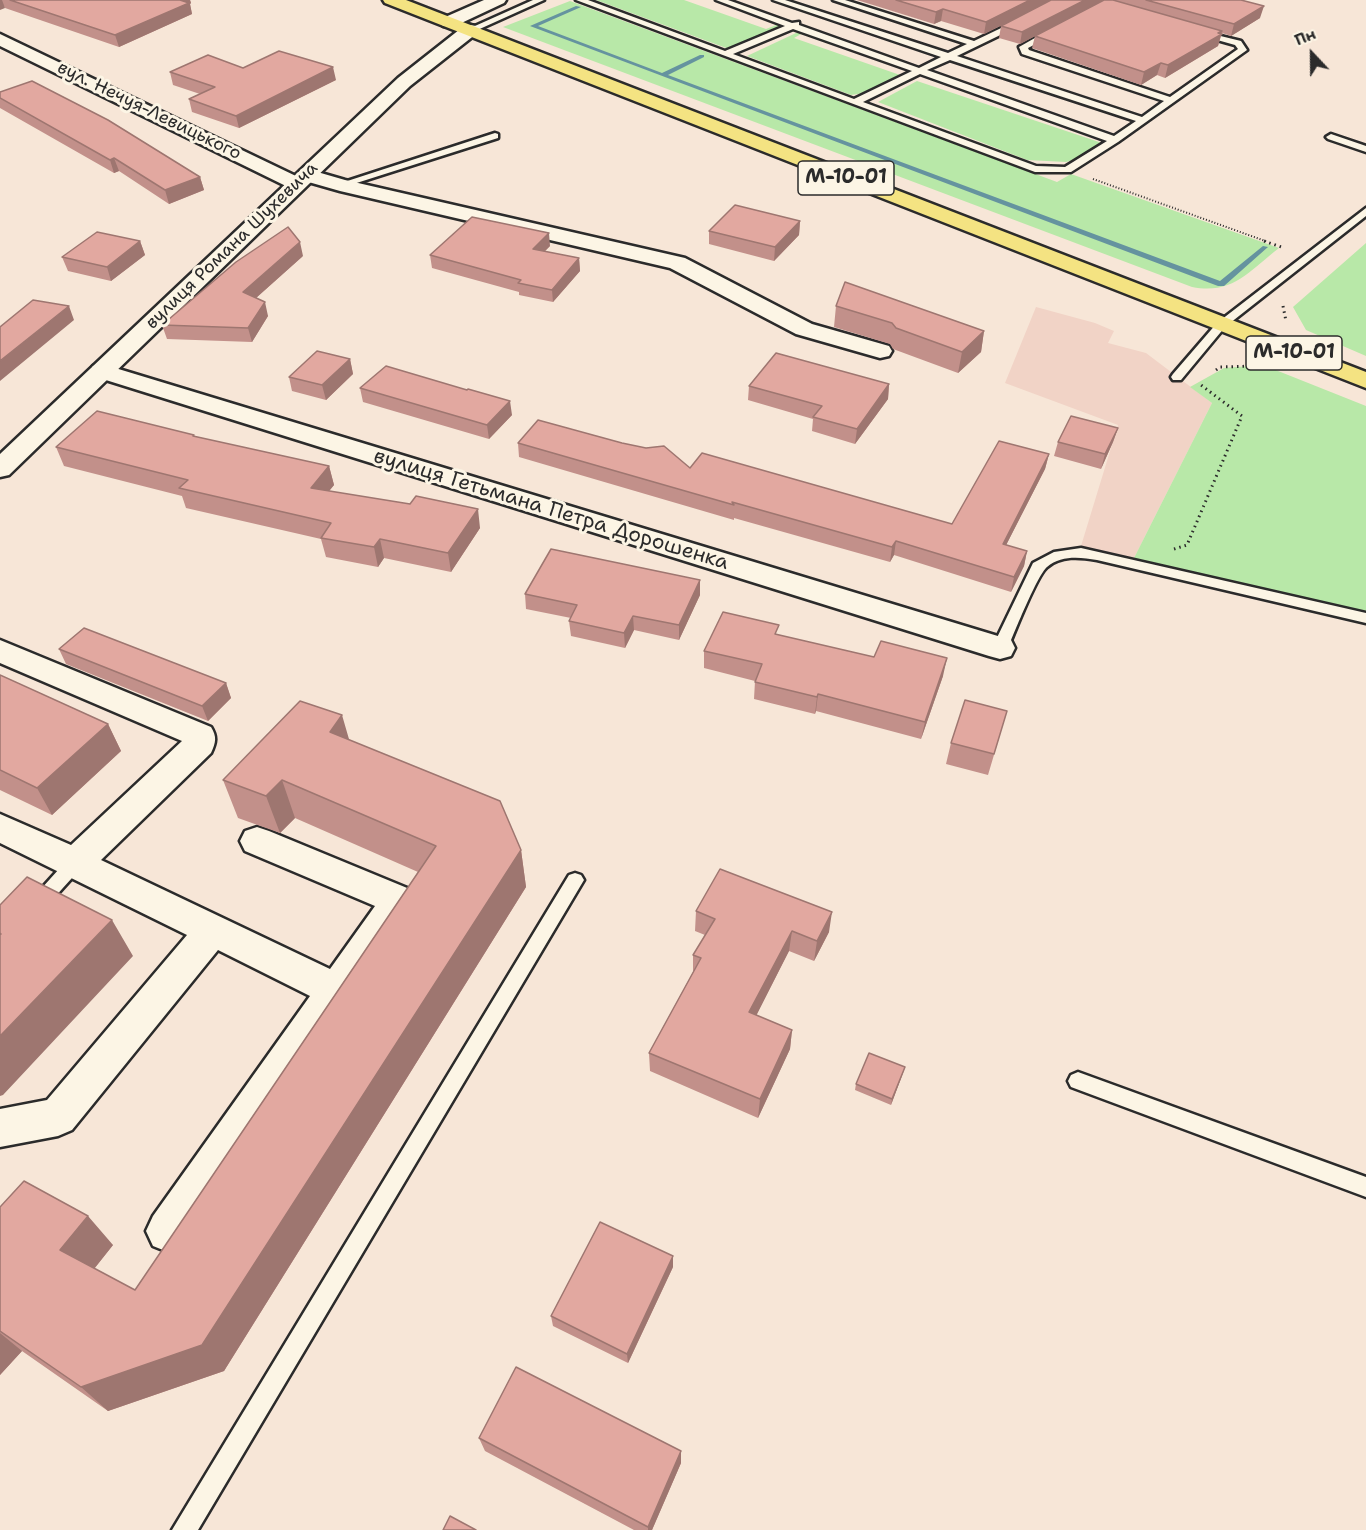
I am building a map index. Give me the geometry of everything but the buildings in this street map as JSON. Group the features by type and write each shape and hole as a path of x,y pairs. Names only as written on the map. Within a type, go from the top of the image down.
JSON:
{"highway":[{"name":"М-10-01","path":"391,0 1366,381"}],"street":[{"path":"449,22 498,0"},
{"name":"вулиця Романа Шухевича","path":"0,469 404,82 470,30"},
{"name":"вул. Нечуя-Левицького","path":"0,39 302,180 340,185 677,263 804,329 880,351"},
{"name":"вулиця Гетьмана Петра Дорошенка","path":"102,371 1000,648"},
{"path":"0,651 200,735 199,744 75,863"},
{"path":"0,827 336,990"},
{"path":"168,1231 399,900 257,841"},
{"path":"0,1128 58,1117 212,931"}],"lane":[{"path":"470,30 540,0"},
{"path":"580,0 728,53 1035,169 1067,170 1115,140 1243,50 1238,43 1193,30"},
{"path":"720,0 1115,140"},
{"path":"777,0 1142,120"},
{"path":"728,53 844,1 975,44"},
{"path":"857,101 1025,20"},
{"path":"1063,26 1023,47 1025,52 1169,100"},
{"path":"340,185 495,136"},
{"path":"1331,137 1366,149"},
{"path":"1177,377 1221,325 1366,211"},
{"path":"1000,648 1032,574 1046,559 1069,553 1083,552 1366,618"},
{"path":"22,922 75,863"},
{"path":"184,1530 575,880"},
{"path":"1078,1081 1366,1187"}],"path":[{"path":"1067,170 1308,256"},
{"path":"1213,372 1220,367 1263,365"},
{"path":"1135,564 1187,545 1242,416 1198,382 1206,377"}],"shaded area":[{"path":"1036,307 1095,323 1114,331 1108,343 1146,353 1212,403 1134,558 1081,546 1118,425 1005,383"}],"green space":[{"path":"596,0 684,0 766,29 779,24 778,27 729,49"},
{"path":"570,1 1057,182 1071,174 1279,248 1249,273 1230,284 1219,288 1192,287 503,27"},
{"path":"796,33 803,33 794,38 900,75 865,93 851,95 747,56"},
{"path":"917,81 1102,143 1077,159 1066,162 1027,160 878,102"},
{"path":"1366,243 1366,356 1306,330 1293,307"},
{"path":"1263,365 1366,406 1366,612 1134,558 1212,403 1190,387 1224,368"}],"waterway":[{"path":"578,7 533,26 663,75"},
{"path":"663,75 702,56"},
{"path":"663,75 1221,284 1265,247"}]}
